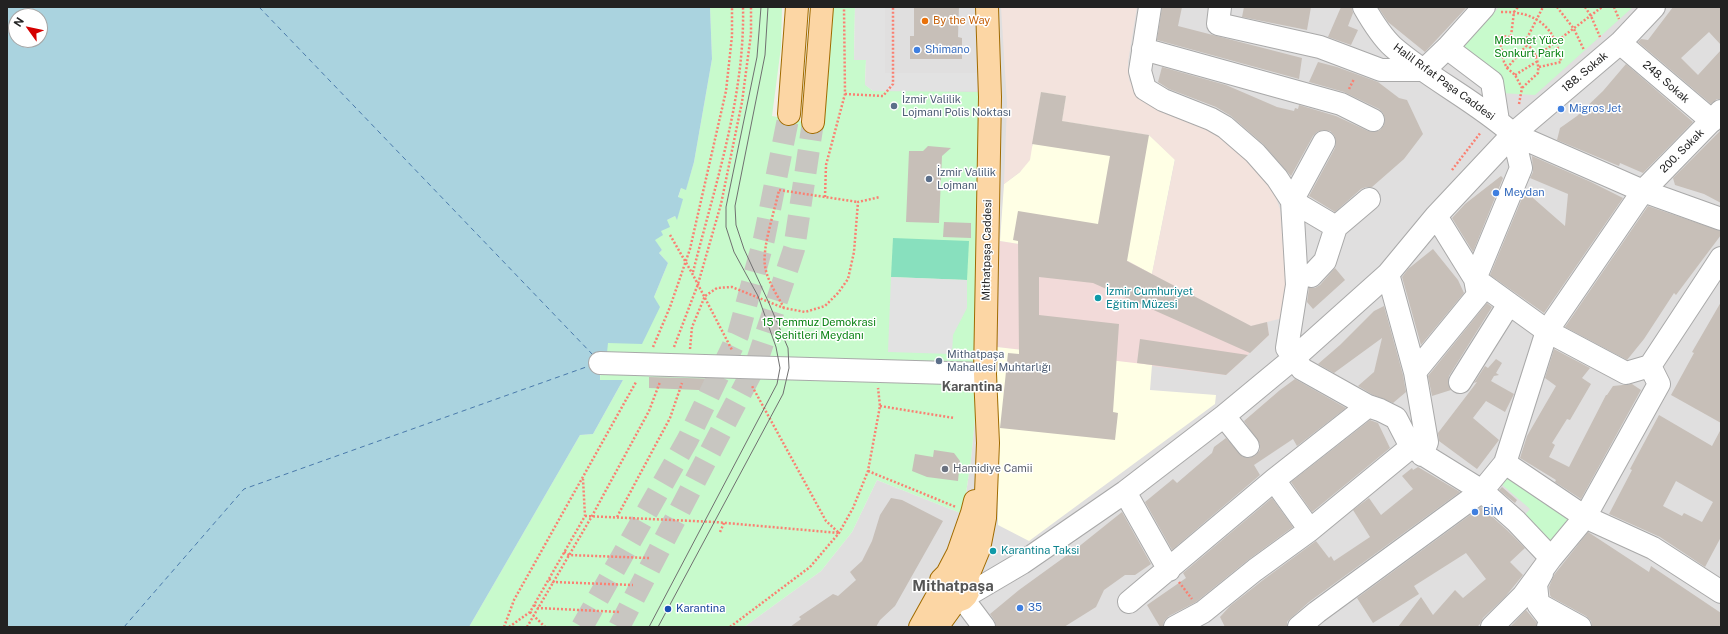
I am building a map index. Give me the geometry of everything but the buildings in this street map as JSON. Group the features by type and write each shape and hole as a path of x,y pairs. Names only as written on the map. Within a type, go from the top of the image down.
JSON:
{"main road":[{"path":"789,114 797,7"},
{"path":"813,122 822,7"},
{"name":"Mithatpaşa Caddesi","path":"937,627 979,549 985,518 988,443 985,374 990,97 987,7"},
{"name":"Mithatpaşa Caddesi","path":"920,627 956,590 958,553 972,513 985,374"}],"street":[{"path":"1150,7 1140,71 1145,89 1163,100 1211,119 1225,127 1255,153 1277,178 1292,201 1336,227"},
{"path":"1220,7 1218,24 1320,47 1381,70 1424,70 1490,10"},
{"name":"Halil Rıfat Paşa Caddesi","path":"1364,7 1376,28 1393,46 1424,70 1505,127 1643,191 1721,219"},
{"name":"188. Sokak","path":"1291,354 1388,274 1436,216 1505,127 1614,36 1654,7"},
{"name":"248. Sokak","path":"1614,36 1716,116"},
{"path":"1447,48 1492,82 1505,127 1521,168 1475,279"},
{"path":"1143,49 1341,104 1372,120"},
{"name":"200. Sokak","path":"1506,463 1546,331 1643,191 1716,116"},
{"path":"1324,142 1292,201 1297,285 1291,354 1302,369 1368,406 1396,418 1417,451 1482,491 1516,521 1551,558"},
{"path":"1311,276 1326,261 1336,227 1369,199"},
{"path":"1415,372 1478,295 1475,279 1436,216"},
{"path":"1475,279 1546,331 1626,373 1650,366 1721,258"},
{"path":"1175,627 1202,612 1255,570 1417,451 1427,442 1415,372 1388,274"},
{"path":"1460,382 1509,304"},
{"path":"956,590 1022,564 1125,492 1224,416 1291,354"},
{"path":"956,590 1017,557 1120,486 1291,354"},
{"path":"600,363 985,374"},
{"path":"1492,627 1530,600 1551,558 1585,517 1659,384 1650,366"},
{"path":"1130,602 1274,480 1368,406"},
{"path":"1224,416 1248,446"},
{"path":"1298,627 1482,491 1506,463 1585,517 1652,548 1719,584"},
{"path":"1274,480 1310,530"},
{"path":"1125,492 1169,570"},
{"path":"956,590 984,627"},
{"path":"1530,600 1551,621 1548,627"},
{"path":"1530,600 1580,627"}],"path":[{"path":"504,627 514,600 646,364 670,307 686,261 726,91 732,36 732,7"},
{"path":"692,273 737,93 744,31 743,7"},
{"path":"617,518 670,418 677,365 720,204 742,102 751,34 751,7"},
{"path":"825,197 826,165 845,94 844,7"},
{"path":"845,94 883,96 893,84 893,7"},
{"path":"1511,36 1514,12 1518,7"},
{"path":"1507,68 1526,43 1543,7"},
{"path":"1557,7 1574,29 1586,55"},
{"path":"1586,7 1591,16 1614,36"},
{"path":"1536,56 1557,42 1602,7"},
{"path":"1614,7 1614,36"},
{"path":"1490,10 1514,12 1537,19 1551,33 1557,42 1561,62 1539,67"},
{"path":"1519,106 1522,88 1538,73 1538,61 1526,43 1511,36 1499,36 1504,62 1507,68 1515,75 1522,88"},
{"path":"1515,75 1538,61"},
{"path":"784,308 771,284 765,266 766,248 779,190 858,202 880,197"},
{"path":"527,627 592,516 648,411 677,365 705,296 717,288 732,287 784,308 805,312 825,306 838,293 848,278 854,252 858,202"},
{"path":"670,235 686,261 741,367 826,521 839,533"},
{"path":"730,627 810,567 839,533 853,508 868,471 880,406 877,370"},
{"path":"880,406 954,418"},
{"path":"868,471 972,513"},
{"path":"509,627 530,612 585,516 583,478"},
{"path":"585,516 698,521 839,533"},
{"path":"696,526 698,521"},
{"path":"720,532 724,523"},
{"path":"564,552 570,555 649,558"},
{"path":"549,579 553,582 633,585"},
{"path":"534,605 538,608 620,612"},
{"path":"530,612 545,627"}],"shaded area":[{"path":"855,7 1721,7 1721,627 744,627 821,571 852,532 877,480 963,514 971,459 978,389 873,91"},
{"path":"855,7 885,7 885,73 982,73 982,91 873,91 865,85 866,60 854,60"},
{"path":"1001,7 1137,7 1128,62 1129,80 1139,96 1210,125 1269,179 1280,209 1286,283 1283,318 1251,326 1152,274 1175,160 1149,135 1062,121 1066,96 1041,92 1030,160 1020,172 1004,184 1007,104"},
{"path":"1041,92 1066,96 1062,121 1149,135 1175,159 1152,274 1128,261 1000,241 1004,184 1020,172 1033,144"},
{"name":"İzmir Cumhuriyet Eğitim Müzesi","path":"1000,241 1128,261 1251,326 1267,322 1269,335 1226,375 997,347"},
{"path":"891,277 967,280 967,308 953,335 952,354 888,352"},
{"path":"997,347 1152,365 1150,390 1216,395 1215,404 1029,541 998,525"}],"green space":[{"name":"15 Temmuz Demokrasi Şehitleri Meydanı","path":"710,7 782,7 781,47 772,116 824,126 829,7 855,7 854,59 866,60 865,84 873,91 986,92 978,389 971,459 963,514 877,480 852,532 821,571 744,627 469,627 580,435 593,434 623,380 600,381 601,353 608,342 654,297 668,263 659,253 662,250 654,240 667,220 675,216 677,219 682,199 678,198 681,188 686,189 694,162 712,59"},
{"name":"Mehmet Yüce Sonkurt Parkı","path":"1499,7 1633,7 1535,95 1501,93 1460,51"},
{"path":"893,238 969,241 967,280 891,277"},
{"path":"1510,470 1579,518 1552,547 1522,518 1530,509 1499,482"}],"water":[{"path":"7,7 710,7 712,59 694,162 686,190 681,188 678,197 683,199 677,220 675,216 667,220 670,227 661,231 663,235 655,240 662,250 659,253 668,263 654,297 660,307 642,344 608,343 607,353 600,363 600,380 623,380 593,434 580,435 469,627 7,627"}],"ferry route":[{"path":"259,7 594,356"},
{"path":"124,627 244,489 589,366"}],"tunnel":[{"path":"582,627 688,439 738,335 764,239 789,114"},
{"path":"619,627 756,364 794,249 813,122"}],"tram line":[{"path":"649,627 777,384 780,368 776,347 758,296 734,252 726,227 726,207 757,57 761,7"},
{"path":"658,627 783,394 789,368 788,348 744,249 736,225 735,206 765,55 768,7"}],"place":[{"name":"By the Way","path":"925,21"},
{"name":"Shimano","path":"917,50"},
{"name":"İzmir Valilik Lojmanı Polis Noktası","path":"894,106"},
{"name":"Migros Jet","path":"1561,109"},
{"name":"İzmir Valilik Lojmanı","path":"929,179"},
{"name":"Meydan","path":"1496,193"},
{"name":"İzmir Cumhuriyet Eğitim Müzesi","path":"1098,298"},
{"name":"Mithatpaşa Mahallesi Muhtarlığı","path":"939,361"},
{"name":"Hamidiye Camii","path":"945,469"},
{"name":"BİM","path":"1475,512"},
{"name":"Karantina Taksi","path":"993,551"},
{"name":"35","path":"1020,608"},
{"name":"Karantina","path":"668,609"}],"district":[{"name":"Karantina","path":"972,387"},
{"name":"Mithatpaşa","path":"953,586"}]}
